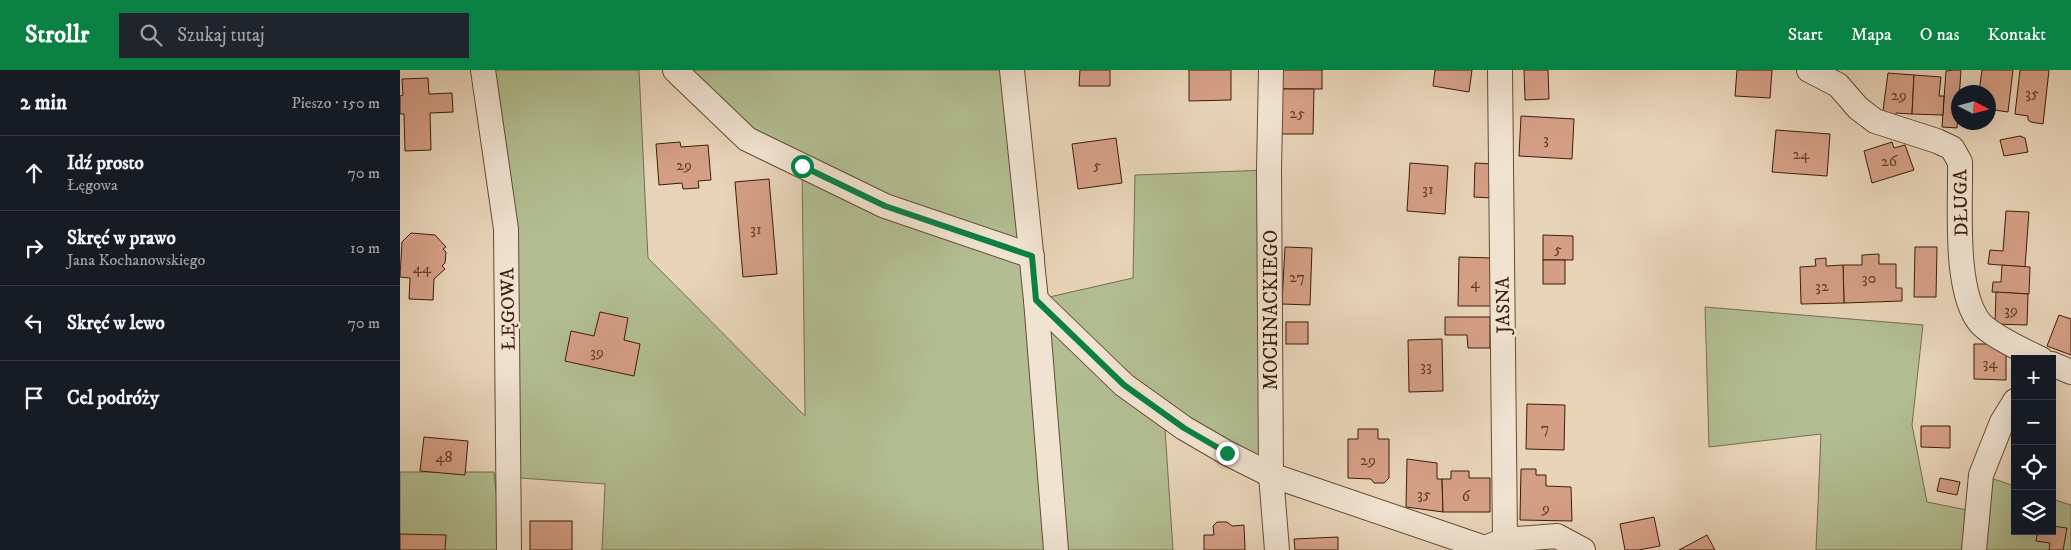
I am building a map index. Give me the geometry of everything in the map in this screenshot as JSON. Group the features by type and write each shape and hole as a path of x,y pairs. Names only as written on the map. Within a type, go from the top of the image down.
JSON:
{"street":[{"name":"ŁĘGOWA","path":"483,70 506,229 509,550"},
{"path":"675,70 747,139 885,206 1032,256"},
{"path":"1012,70 1032,256 1056,550"},
{"name":"MOCHNACKIEGO","path":"1271,70 1269,170 1272,475 1277,550"},
{"name":"JASNA","path":"1500,70 1505,540"},
{"name":"DŁUGA","path":"1809,70 1838,85 1858,108 1875,121 1937,141 1952,148 1960,162 1962,274 1968,299 1981,323 2002,338 2033,355"},
{"path":"1036,300 1124,385 1184,428 1227,453 1272,475 1390,514 1463,542 1484,548 1505,540 1557,536 1584,550"},
{"name":"DŁUGA","path":"2056,366 2071,372"},
{"path":"1974,550 1981,475 2002,422 2011,407"}],"green space":[{"path":"483,70 639,70 648,258 805,416 802,166 747,139 676,70 1012,70 1036,300 1133,278 1135,175 1269,170 1280,477 1164,414 1173,550 602,550 605,484 520,478"},
{"path":"1705,307 1923,325 1912,425 1927,502 1977,512 1981,475 2011,485 2011,535 2056,535 2056,500 2071,505 2071,550 1816,550 1821,434 1709,447"},
{"path":"400,472 494,472 502,550 400,550"}],"building":[{"path":"1080,70 1110,70 1110,86 1079,86"},
{"path":"1189,70 1231,70 1231,100 1189,101"},
{"path":"1281,70 1322,70 1322,89 1281,89"},
{"path":"1435,70 1472,70 1469,92 1433,86"},
{"path":"1524,70 1548,70 1549,99 1525,100"},
{"path":"1737,70 1772,70 1770,98 1735,96"},
{"path":"1961,70 1960,85 1951,85 1951,128 1942,127 1946,71"},
{"path":"1982,70 2013,70 2008,112 1996,110 1996,85 1980,85"},
{"path":"2020,70 2049,70 2043,124 2031,122 2028,120 2028,116 2015,114"},
{"path":"1888,73 1914,75 1912,114 1896,113 1895,119 1882,118"},
{"path":"1914,75 1941,77 1939,96 1944,96 1943,115 1912,114"},
{"path":"428,78 429,94 452,93 453,112 430,113 431,150 405,151 404,114 400,114 400,96 403,95 402,79"},
{"path":"1281,89 1314,89 1313,134 1280,134"},
{"path":"1521,116 1574,119 1572,159 1519,156"},
{"path":"1776,130 1830,134 1827,176 1772,172"},
{"path":"2020,136 2025,138 2028,152 2004,156 2000,140"},
{"path":"1116,138 1122,183 1078,189 1072,144"},
{"path":"680,142 681,147 708,145 711,180 698,181 699,188 683,189 682,183 659,185 656,144"},
{"path":"1892,142 1894,148 1905,145 1914,170 1872,183 1864,151"},
{"path":"1410,163 1448,166 1445,214 1407,211"},
{"path":"1475,163 1493,164 1492,198 1474,197"},
{"path":"769,179 777,274 743,277 735,182"},
{"path":"2006,211 2029,212 2025,267 1988,264 1990,250 2003,251"},
{"path":"411,233 435,235 446,247 443,249 446,252 445,263 442,266 445,269 434,279 433,300 409,299 410,278 400,277 402,242"},
{"path":"1543,235 1573,236 1573,260 1543,260"},
{"path":"1285,247 1312,248 1310,305 1282,304"},
{"path":"1915,247 1937,247 1936,297 1914,297"},
{"path":"1879,254 1879,264 1896,264 1896,288 1902,288 1902,301 1844,303 1843,265 1862,265 1862,255"},
{"path":"1459,257 1492,258 1491,306 1458,306"},
{"path":"1826,258 1826,266 1843,265 1844,303 1801,304 1800,267 1816,266 1815,259"},
{"path":"1543,260 1565,260 1565,284 1543,284"},
{"path":"2002,265 2030,267 2029,294 1992,292 1993,282 2001,282"},
{"path":"1996,292 2028,294 2027,325 1995,324"},
{"path":"600,312 628,318 624,340 640,344 634,376 565,361 571,331 594,336"},
{"path":"2059,315 2071,319 2071,355 2047,346"},
{"path":"1445,317 1490,317 1490,348 1468,348 1467,335 1445,335"},
{"path":"1286,322 1308,322 1308,344 1286,344"},
{"path":"1442,339 1443,391 1409,392 1408,340"},
{"path":"1974,344 2006,344 2006,380 1974,379"},
{"path":"1527,404 1565,405 1564,450 1526,449"},
{"path":"1921,426 1950,426 1950,448 1921,447"},
{"path":"1358,429 1378,429 1378,439 1389,439 1389,478 1384,483 1374,483 1371,479 1348,478 1348,439 1358,439"},
{"path":"424,437 468,441 465,475 420,471"},
{"path":"1407,459 1437,463 1437,479 1442,479 1443,512 1406,507"},
{"path":"1521,469 1536,469 1536,475 1546,475 1546,486 1571,487 1572,521 1520,520"},
{"path":"1451,471 1469,471 1469,478 1490,478 1490,512 1443,512 1442,479 1451,479"},
{"path":"1940,478 1960,482 1957,495 1937,491"},
{"path":"1654,517 1660,546 1639,550 1625,550 1620,524"},
{"path":"530,521 572,521 572,550 530,550"},
{"path":"1217,522 1227,522 1232,526 1244,525 1245,550 1204,550 1204,535 1214,535 1213,526"},
{"path":"2056,527 2067,528 2063,550 2049,550 2050,543 2036,541 2037,535 2056,535"},
{"path":"400,534 446,535 445,550 400,550"},
{"path":"1707,535 1715,550 1679,550"},
{"path":"1338,537 1338,550 1295,550 1294,539"}],"route":[{"path":"802,166 885,206 1032,256 1036,300 1124,385 1184,428 1227,453"}]}
